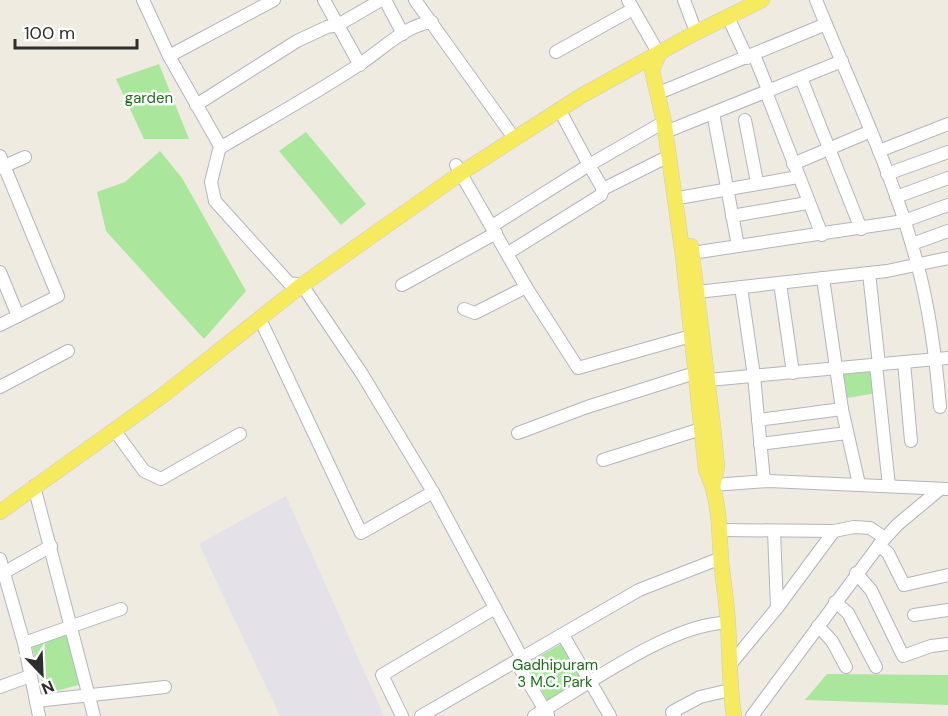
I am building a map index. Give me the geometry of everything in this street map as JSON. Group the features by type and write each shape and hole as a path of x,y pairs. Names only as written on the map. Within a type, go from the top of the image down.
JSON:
{"main road":[{"path":"0,501 157,389 295,284 459,169 509,131 554,102 656,55 693,24 742,0"},
{"path":"459,169 559,109 762,0"},
{"path":"656,55 666,90 669,156 691,336 701,376 717,467 713,485"},
{"path":"656,55 652,70 669,126 684,196 697,292 701,429 706,470 713,485 721,530 730,690 734,716"},
{"path":"0,512 115,431 260,319 295,284"}],"street":[{"path":"143,0 169,56 220,148 211,182 215,201 295,284 362,374 433,492 495,608 542,714 652,647 703,624 728,624"},
{"path":"169,56 274,0"},
{"path":"324,0 360,65"},
{"path":"196,105 297,42 327,27 338,25 383,0 404,34"},
{"path":"415,0 509,131"},
{"path":"684,0 693,24"},
{"path":"816,0 879,151 912,244 942,358 940,407"},
{"path":"556,52 630,4 656,55"},
{"path":"728,17 767,87 766,92 807,202 822,235"},
{"path":"220,148 360,65 421,23 432,22"},
{"path":"666,90 825,24"},
{"path":"402,285 494,229 589,165 669,126 713,113 842,61"},
{"path":"801,78 861,229"},
{"path":"559,109 603,189"},
{"path":"713,113 738,246"},
{"path":"745,120 757,182"},
{"path":"879,151 948,124"},
{"path":"793,164 871,131"},
{"path":"887,174 948,152"},
{"path":"508,253 601,195 603,189 669,156"},
{"path":"0,325 58,296 2,163 25,157"},
{"path":"459,169 526,287 578,368 691,336"},
{"path":"684,196 757,182 798,177"},
{"path":"896,196 948,178"},
{"path":"732,216 807,202"},
{"path":"692,253 904,221 948,205"},
{"path":"912,244 948,231"},
{"path":"697,292 869,273 948,258"},
{"path":"0,272 18,316"},
{"path":"869,273 889,486"},
{"path":"823,278 835,369 859,484"},
{"path":"780,283 793,373"},
{"path":"464,309 475,313 526,287"},
{"path":"741,287 754,376 764,481"},
{"path":"260,319 361,533 433,492"},
{"path":"0,387 68,351"},
{"path":"518,433 587,407 701,376 754,376 942,358"},
{"path":"904,362 911,441"},
{"path":"758,420 842,409"},
{"path":"603,460 701,429"},
{"path":"115,431 144,471 161,479 240,434"},
{"path":"760,444 847,433"},
{"path":"713,485 764,481 944,490"},
{"path":"34,486 94,716"},
{"path":"752,716 856,573 882,542 944,490"},
{"path":"721,530 834,531 854,527 870,528 882,542 904,585 948,576"},
{"path":"774,531 777,608"},
{"path":"729,666 777,608 834,531"},
{"path":"5,572 51,546"},
{"path":"421,716 639,590 721,558"},
{"path":"0,559 24,643 39,716"},
{"path":"856,573 871,590 903,656 932,646 948,644"},
{"path":"835,602 848,613 876,667"},
{"path":"402,716 382,675 495,608"},
{"path":"24,643 121,609"},
{"path":"914,615 948,610"},
{"path":"818,626 832,640 846,667"},
{"path":"563,635 610,716"},
{"path":"0,687 30,676"},
{"path":"36,701 165,687"},
{"path":"674,716 672,712 700,697 730,690"}],"shaded area":[{"path":"286,496 384,716 280,716 199,544"}],"green space":[{"name":"garden","path":"159,64 189,139 144,139 116,79"},
{"path":"306,132 366,204 341,225 279,151"},
{"path":"160,151 182,178 246,291 204,339 106,231 97,192 125,182"},
{"path":"872,367 877,393 847,398 843,372"},
{"path":"68,633 82,684 45,694 31,643"},
{"name":"Gadhipuram 3 M.C. Park","path":"561,644 584,682 549,703 526,664"},
{"path":"827,674 948,675 948,705 805,700"}]}
